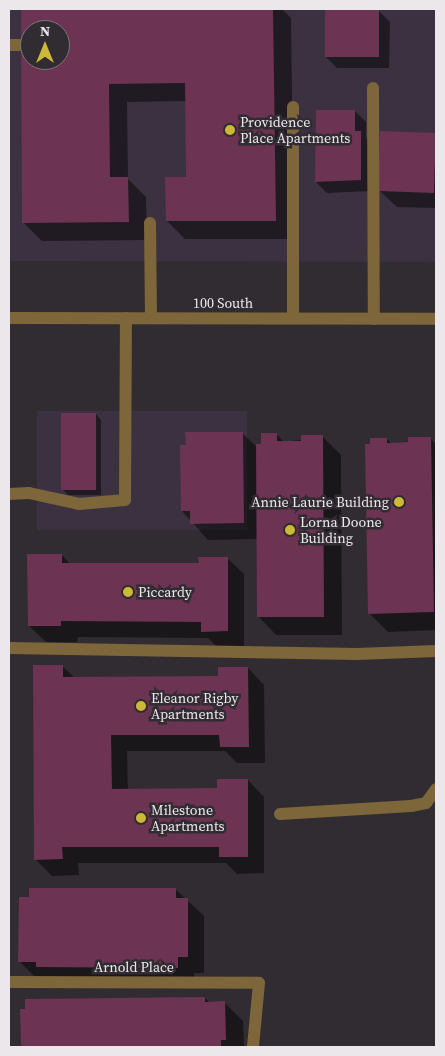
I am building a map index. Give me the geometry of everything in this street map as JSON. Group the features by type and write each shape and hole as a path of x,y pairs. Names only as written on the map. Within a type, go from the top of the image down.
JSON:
{"street":[{"path":"373,88 374,318"},
{"path":"293,106 293,318"},
{"path":"150,224 151,318"},
{"name":"100 South","path":"9,318 436,318"},
{"path":"9,494 29,493 79,504 125,500 126,318"},
{"path":"9,648 357,654 436,651"},
{"path":"280,814 411,806 426,803 436,789"},
{"name":"Arnold Place","path":"9,982 259,983 254,1047"}],"shaded area":[{"path":"9,9 436,9 436,262 9,261"},
{"path":"37,411 247,411 247,530 37,530"}],"building":[{"name":"Providence Place Apartments","path":"21,9 273,9 276,221 166,221 165,177 186,177 185,83 109,84 110,177 128,177 129,222 22,223 21,70 70,70 70,20 21,20"},
{"path":"325,9 379,9 379,57 325,57"},
{"path":"316,110 355,110 355,131 361,131 361,180 315,182"},
{"path":"380,131 436,133 434,193 378,191"},
{"path":"61,413 96,413 96,490 61,490"},
{"path":"185,432 243,432 244,523 190,524 190,511 181,511 180,445 186,445"},
{"name":"Lorna Doone Building","path":"261,433 277,433 277,441 301,441 301,435 323,435 324,617 257,617 256,444 261,444"},
{"name":"Annie Laurie Building","path":"408,437 431,437 434,612 368,614 365,444 370,444 370,438 387,438 387,443 408,442"},
{"name":"Piccardy","path":"27,554 62,554 62,563 199,563 198,557 228,557 228,631 201,632 201,622 61,621 61,626 28,626"},
{"path":"33,665 63,665 63,677 218,676 218,667 248,667 249,747 220,747 219,735 111,735 112,789 217,788 217,779 248,779 248,857 219,857 219,847 62,847 63,859 34,860"},
{"path":"29,888 176,888 176,898 188,898 188,957 178,957 178,968 36,967 36,962 18,962 19,897 29,897"},
{"path":"205,997 205,1002 225,1001 226,1040 221,1040 221,1047 21,1047 20,1009 25,1009 25,999"}],"place":[{"name":"Providence Place Apartments","path":"230,130"},
{"name":"Annie Laurie Building","path":"399,502"},
{"name":"Lorna Doone Building","path":"290,530"},
{"name":"Piccardy","path":"128,592"},
{"name":"Eleanor Rigby Apartments","path":"141,706"},
{"name":"Milestone Apartments","path":"141,818"}]}
